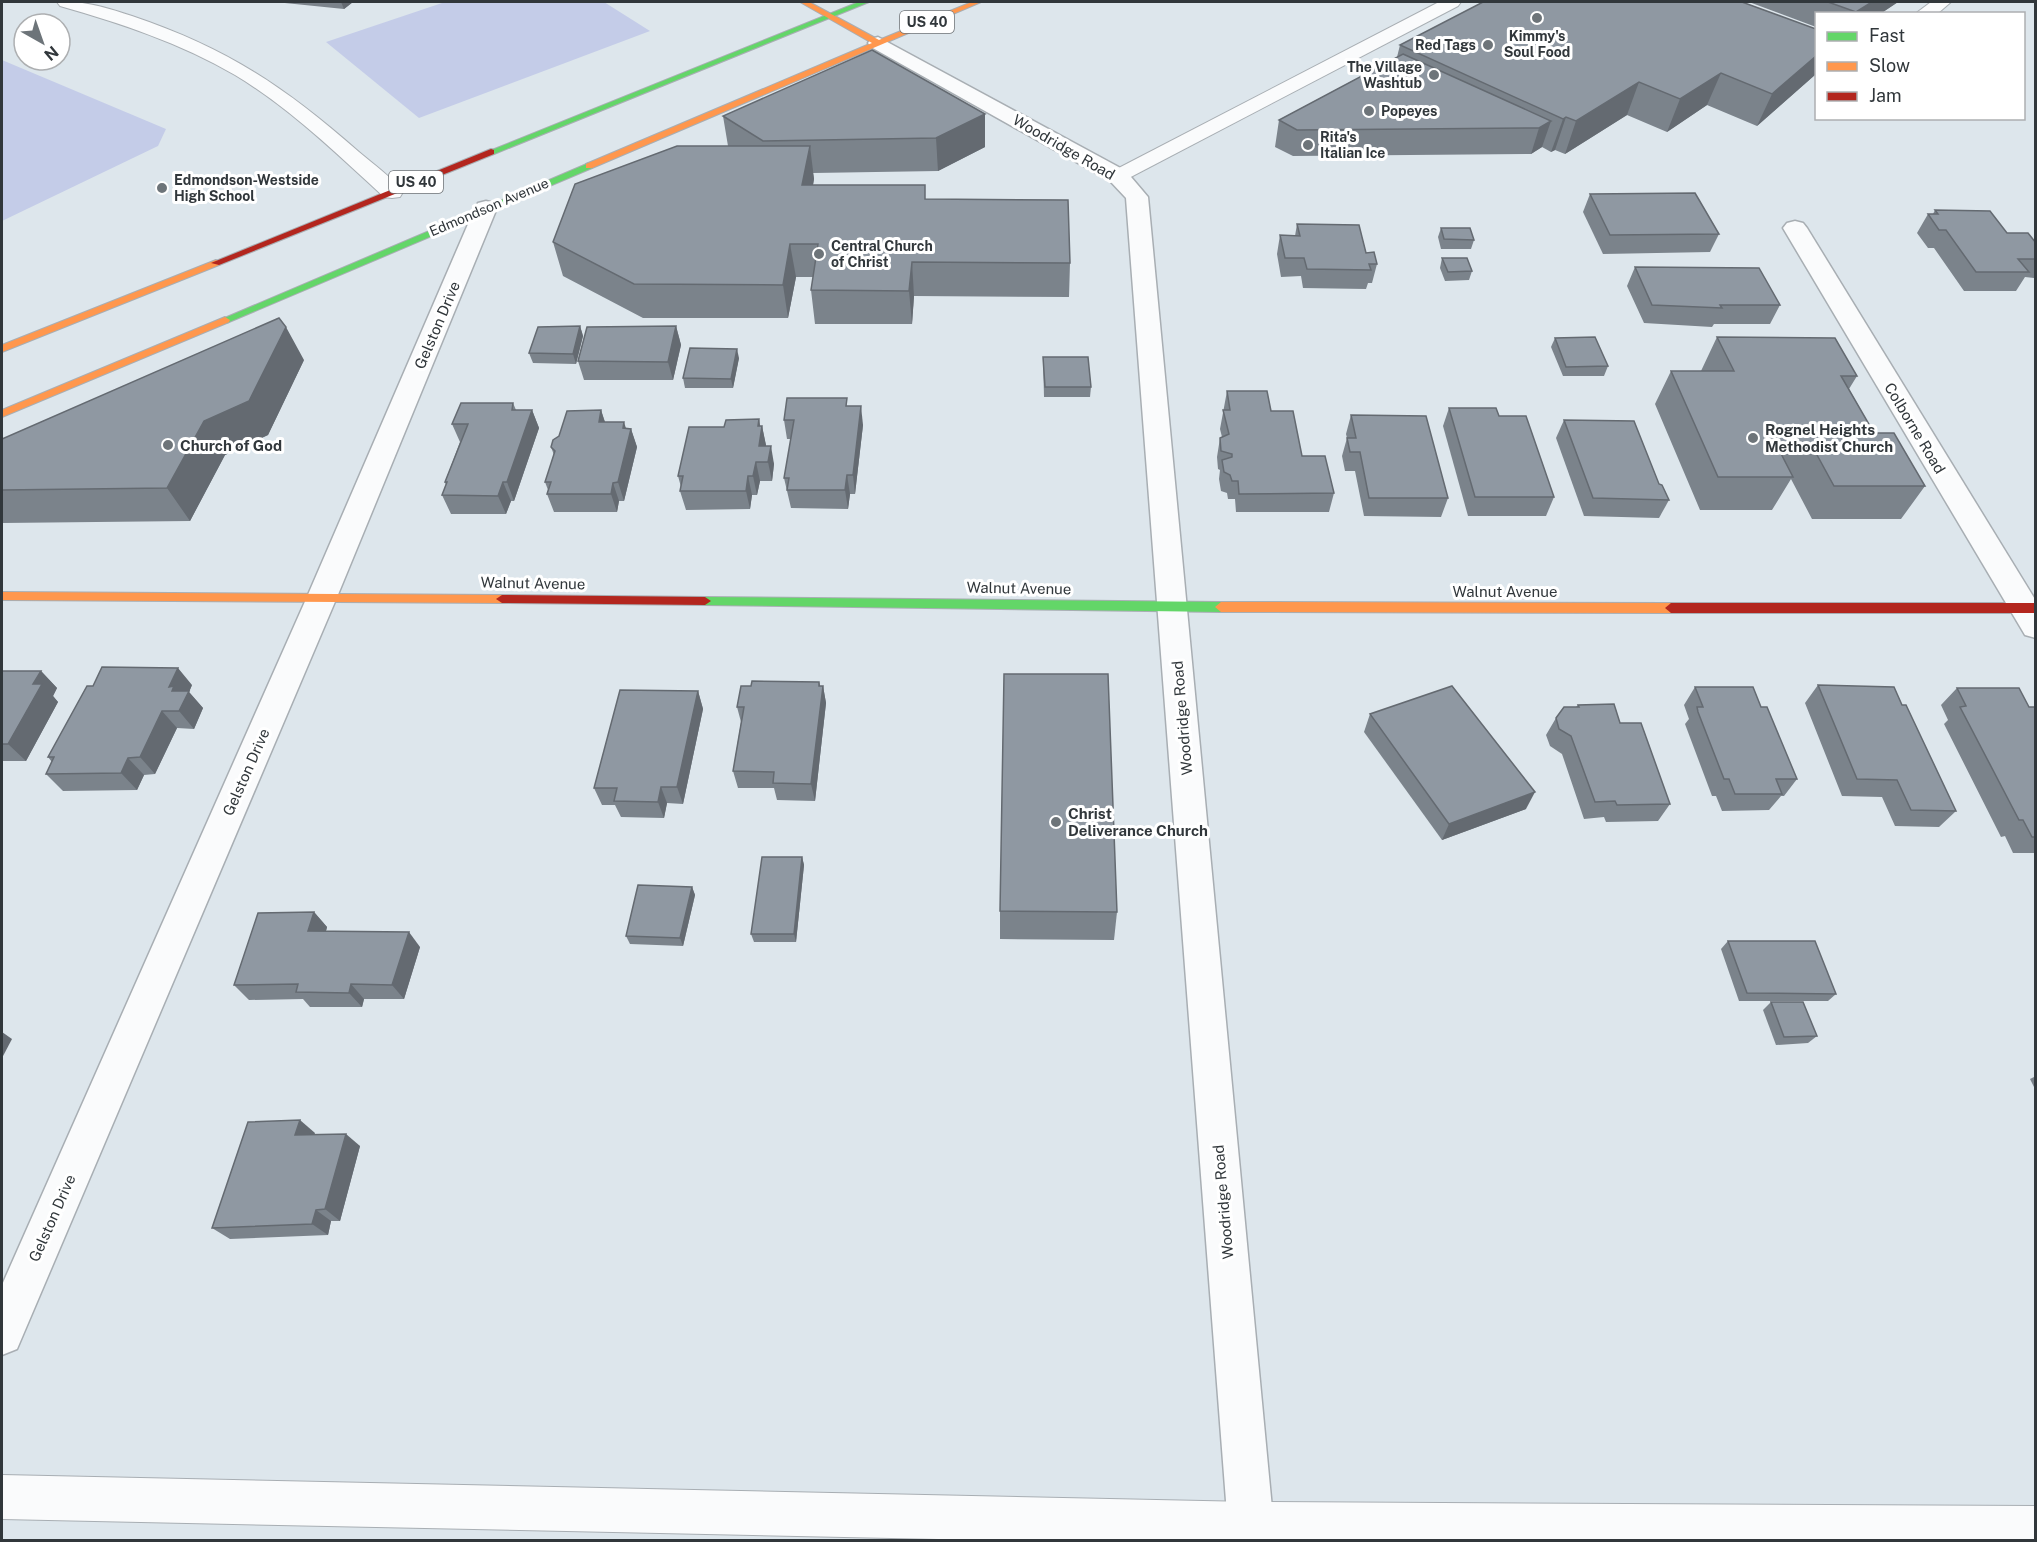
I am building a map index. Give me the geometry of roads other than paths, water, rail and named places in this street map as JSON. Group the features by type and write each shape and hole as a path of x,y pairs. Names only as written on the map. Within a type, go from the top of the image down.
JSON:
{"main road":[{"path":"804,2 878,43"},
{"name":"US 40","path":"2,349 865,2"},
{"name":"Edmondson Avenue","path":"2,414 977,2"},
{"name":"Walnut Avenue","path":"2,596 322,597 2032,615"}],"street":[{"name":"Woodridge Road","path":"878,43 1118,176 1137,197 1251,1532"},
{"name":"Gelston Drive","path":"2,1334 322,597 486,208"},
{"name":"Colborne Road","path":"1795,228 2032,615"}],"lane":[{"path":"66,2 166,36 212,56 263,85 393,192"},
{"path":"1118,176 1452,2"},
{"path":"1927,12 1942,2"},
{"path":"2,1497 1251,1532 2036,1528"}],"place":[{"name":"Kimmy's Soul Food","path":"1537,18"},
{"name":"Red Tags","path":"1488,45"},
{"name":"The Village Washtub","path":"1434,75"},
{"name":"Popeyes","path":"1369,111"},
{"name":"Rita's Italian Ice","path":"1308,145"},
{"name":"Edmondson-Westside High School","path":"162,188"},
{"name":"Central Church of Christ","path":"819,254"},
{"name":"Rognel Heights Methodist Church","path":"1753,438"},
{"name":"Church of God","path":"168,445"},
{"name":"Christ Deliverance Church","path":"1056,822"}]}
